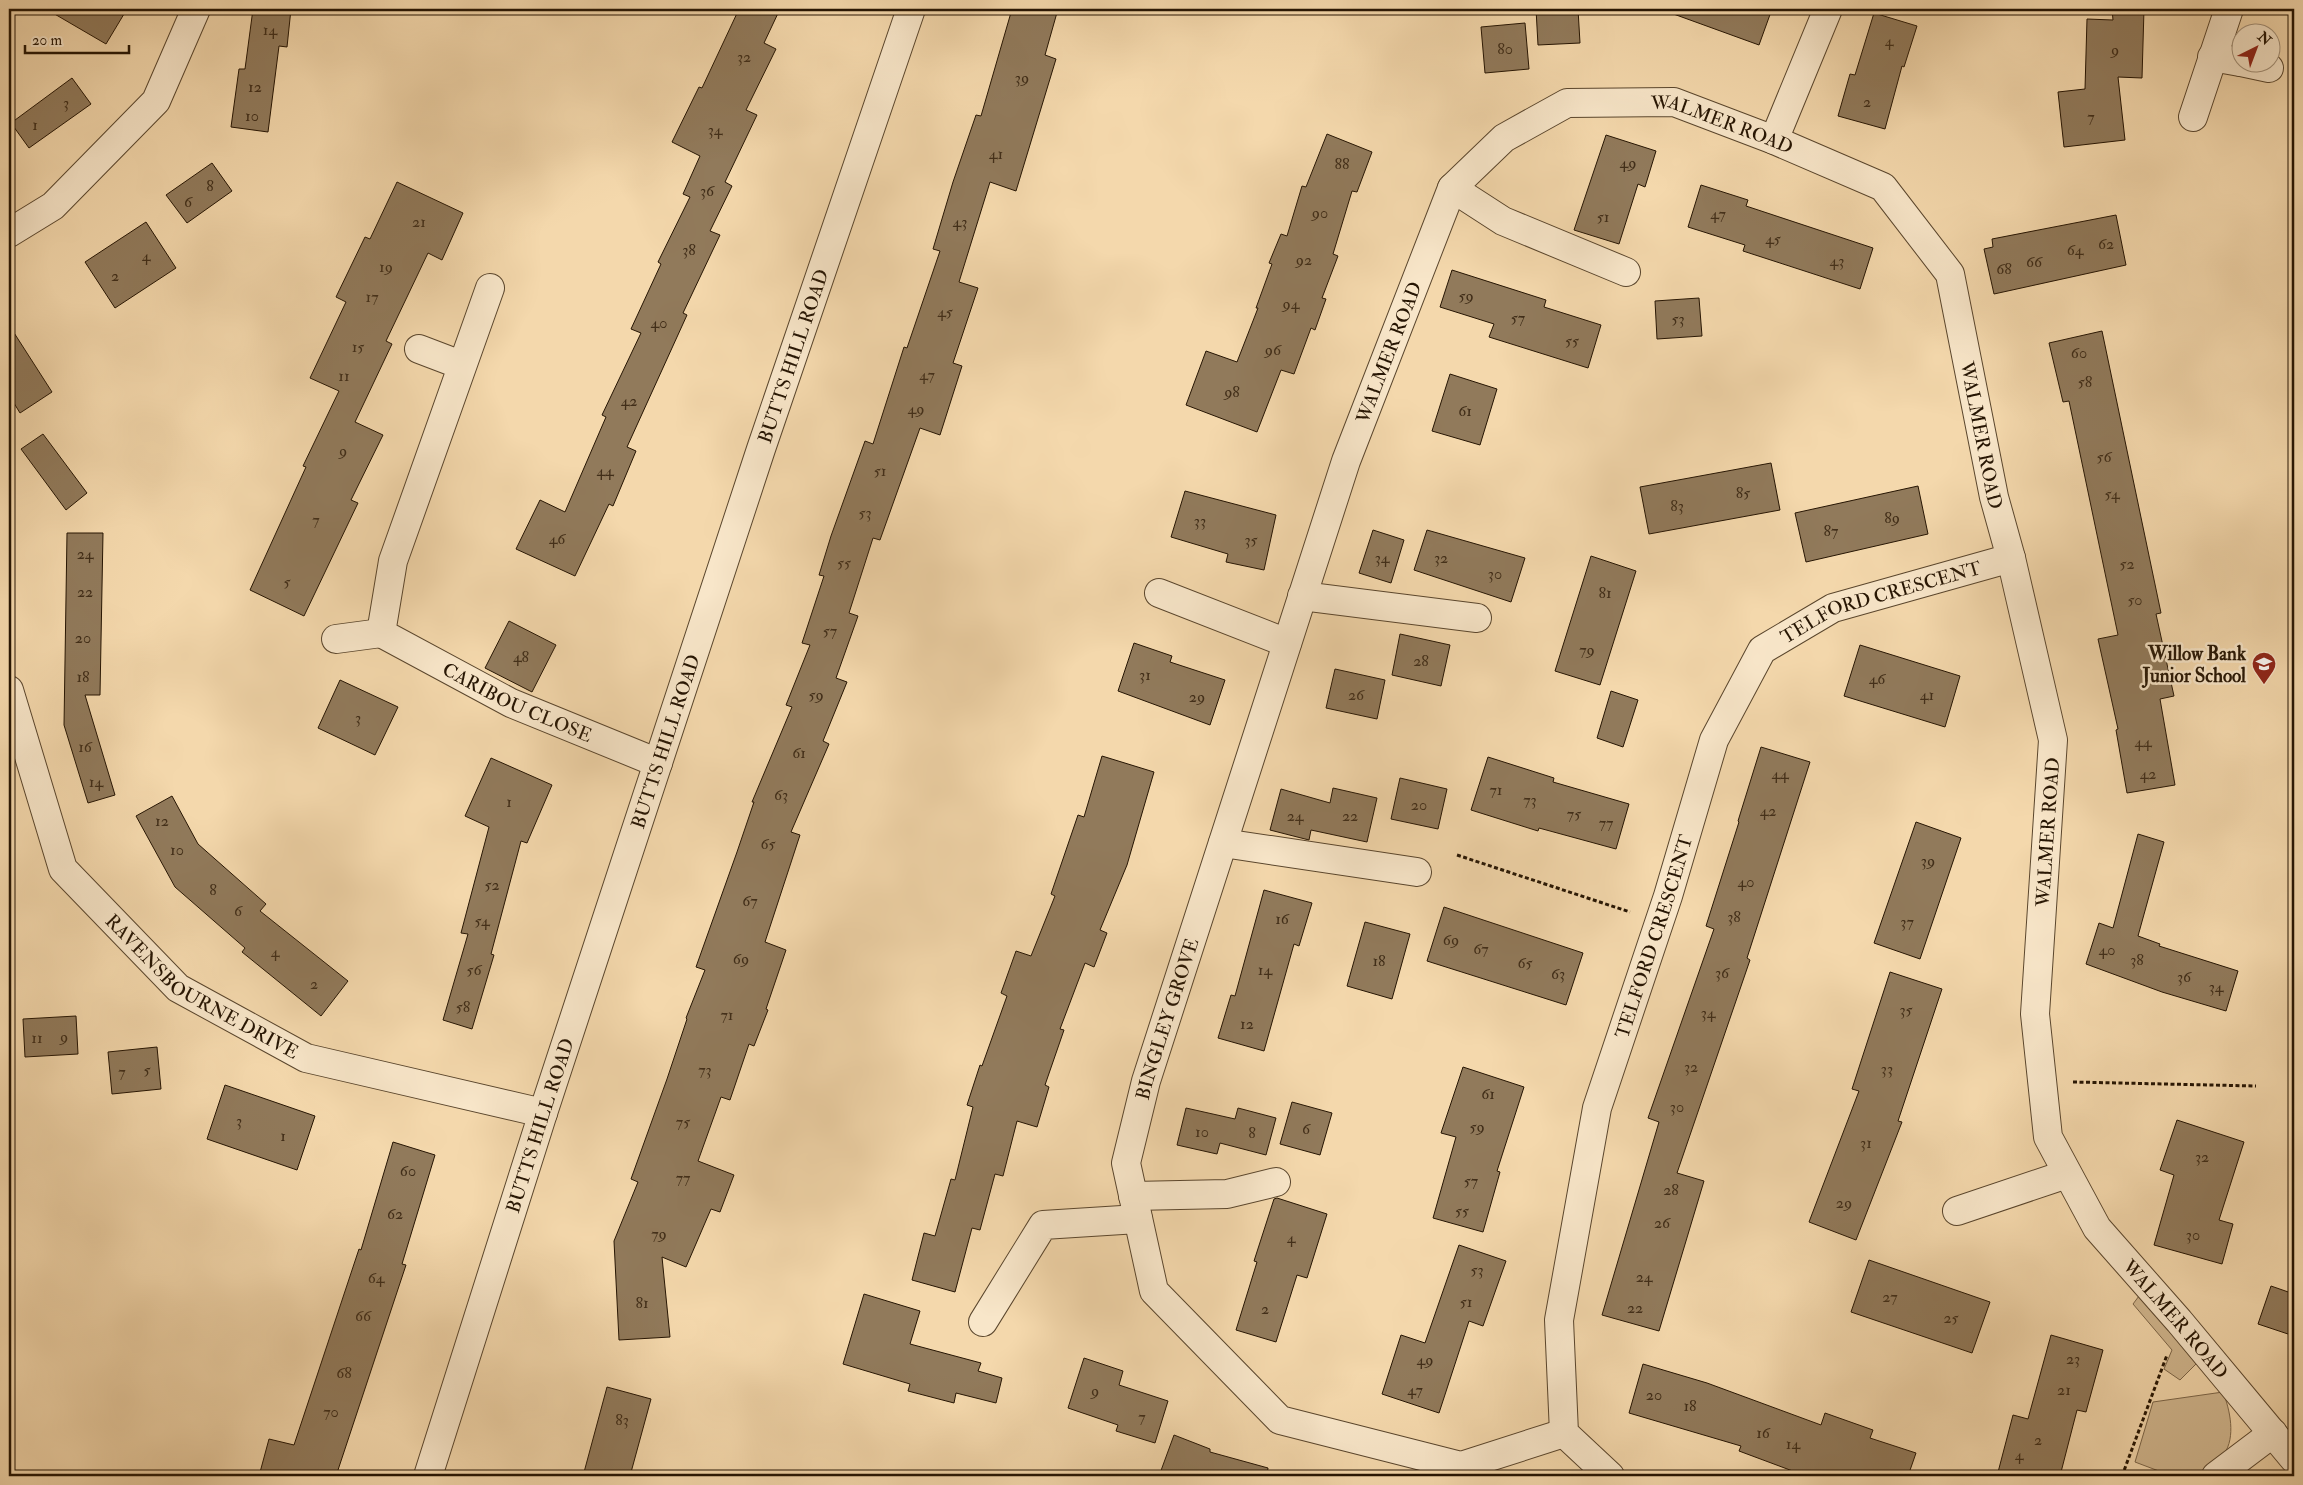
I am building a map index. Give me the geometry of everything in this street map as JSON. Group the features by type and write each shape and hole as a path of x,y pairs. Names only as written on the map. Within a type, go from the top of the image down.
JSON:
{"street":[{"path":"9,233 53,206 156,101 196,9"},
{"name":"BUTTS HILL ROAD","path":"428,1476 543,1113 764,440 911,9"},
{"path":"1774,140 1828,9"},
{"path":"2193,117 2229,9"},
{"path":"2212,57 2230,60"},
{"name":"WALMER ROAD","path":"1346,461 1452,188 1504,138 1567,103 1674,102 1774,140 1884,187 1950,274 1994,497 2053,740 2035,1014 2048,1137 2096,1228 2179,1322 2294,1459"},
{"path":"1452,188 1503,221 1626,272"},
{"path":"336,639 381,632 393,561 461,365 490,288"},
{"path":"419,349 461,365"},
{"name":"BINGLEY GROVE","path":"1346,461 1146,1081 1126,1163 1154,1291 1280,1420 1460,1466 1564,1433"},
{"name":"TELFORD CRESCENT","path":"1564,1433 1559,1320 1597,1108 1660,922 1714,740 1762,650 1833,608 2010,558"},
{"path":"1159,593 1287,643"},
{"path":"1302,596 1477,618"},
{"name":"CARIBOU CLOSE","path":"381,632 511,703 658,763"},
{"name":"RAVENSBOURNE DRIVE","path":"9,690 63,869 178,988 306,1058 543,1113"},
{"path":"1223,843 1417,872"},
{"path":"1957,1211 2068,1174"},
{"path":"983,1322 1043,1225 1136,1207 1227,1194 1276,1182"},
{"path":"1564,1433 1610,1476"},
{"path":"2216,1476 2273,1433"}],"path":[{"path":"1457,855 1660,922"},
{"path":"2042,1082 2256,1086"},
{"path":"2122,1476 2179,1322"}],"shaded area":[{"path":"2139,1296 2197,1363 2180,1380 2164,1369 2172,1350 2133,1304"},
{"path":"2223,1392 2230,1415 2230,1440 2224,1454 2210,1469 2200,1476 2172,1476 2135,1462 2153,1402"}],"building":[{"path":"46,9 127,9 106,44"},
{"path":"253,9 291,9 287,47 279,46 268,132 231,127 239,69 245,69"},
{"path":"739,9 780,9 764,43 776,49 746,110 757,115 725,182 732,186 710,231 720,235 683,313 687,315 627,447 636,451 613,506 609,504 575,576 516,549 540,500 565,512 606,417 602,415 641,333 631,329 661,264 658,262 690,197 683,194 700,156 672,142 699,87 702,88"},
{"path":"1012,9 1058,9 1045,55 1056,59 1016,191 990,182 959,282 978,288 953,363 962,366 940,435 920,428 880,540 873,538 849,613 858,616 836,678 847,682 823,741 829,744 791,832 800,835 765,942 786,950 766,1009 768,1010 754,1046 749,1044 730,1100 721,1097 698,1161 734,1175 720,1212 711,1209 686,1267 662,1257 670,1337 619,1340 614,1241 638,1182 631,1179 667,1079 686,1018 705,970 696,967 754,802 752,802 792,707 786,705 810,645 802,643 824,576 819,575 831,536 865,441 873,444 904,347 907,348 940,251 933,249 953,182 976,115 981,116"},
{"path":"1536,9 1578,9 1580,43 1538,45"},
{"path":"1669,9 1772,9 1759,45 1668,12"},
{"path":"2112,9 2144,9 2142,78 2118,77 2125,140 2064,147 2058,92 2085,89 2087,19 2113,20"},
{"path":"1874,13 1917,26 1904,67 1902,66 1885,129 1838,116 1850,74 1855,75"},
{"path":"1525,23 1529,69 1485,73 1481,27"},
{"path":"72,78 91,104 29,148 11,123"},
{"path":"1327,134 1372,152 1357,192 1352,191 1333,254 1338,256 1322,298 1326,299 1315,330 1311,328 1294,374 1281,370 1257,432 1186,405 1206,351 1237,362 1258,308 1256,308 1272,264 1269,263 1281,234 1287,236 1302,186 1306,187"},
{"path":"1606,135 1656,151 1645,187 1638,184 1619,244 1574,230"},
{"path":"212,163 232,191 187,223 166,195"},
{"path":"397,182 463,213 442,260 428,253 386,341 392,344 355,422 383,435 351,500 358,503 304,616 250,590 306,467 303,466 339,391 310,378 346,302 336,297 365,237 370,239"},
{"path":"1701,185 1748,200 1746,206 1873,248 1860,289 1743,251 1745,245 1688,227"},
{"path":"2116,215 2126,265 1994,294 1984,249 1993,247 1992,239"},
{"path":"146,222 176,268 115,308 85,262"},
{"path":"1452,270 1546,300 1544,307 1601,325 1588,368 1489,337 1494,324 1440,307"},
{"path":"1699,298 1702,336 1657,339 1655,301"},
{"path":"9,325 52,392 20,413 9,395"},
{"path":"2102,331 2161,613 2156,614 2174,696 2160,699 2175,785 2127,793 2116,730 2118,729 2098,639 2118,635 2069,401 2063,402 2049,343"},
{"path":"1450,374 1497,389 1480,445 1432,431"},
{"path":"43,434 87,493 66,510 21,449"},
{"path":"1771,463 1780,510 1649,534 1640,487"},
{"path":"1918,486 1928,534 1806,562 1795,513"},
{"path":"1185,491 1276,515 1264,570 1226,562 1228,554 1171,537"},
{"path":"1373,530 1404,540 1391,583 1359,573"},
{"path":"1427,530 1525,558 1511,602 1414,570"},
{"path":"67,533 103,533 100,695 85,695 115,795 88,803 64,725"},
{"path":"1591,556 1636,571 1600,685 1555,671"},
{"path":"509,621 556,645 532,692 485,668"},
{"path":"1400,634 1450,645 1441,686 1392,675"},
{"path":"1134,643 1172,656 1170,662 1225,680 1210,725 1118,691"},
{"path":"1860,645 1960,676 1945,727 1844,696"},
{"path":"1335,669 1385,680 1377,719 1326,708"},
{"path":"340,680 398,707 375,755 318,728"},
{"path":"1611,691 1638,700 1623,747 1597,738"},
{"path":"1761,747 1810,762 1747,958 1750,960 1677,1173 1704,1181 1659,1331 1602,1315 1659,1122 1648,1118 1714,929 1706,926"},
{"path":"1102,756 1154,772 1127,865 1100,930 1107,933 1094,967 1085,963 1060,1029 1064,1030 1045,1085 1049,1087 1037,1127 1017,1121 1003,1176 995,1174 980,1230 972,1228 955,1292 912,1280 924,1233 935,1236 951,1179 955,1180 973,1107 967,1105 980,1065 982,1066 1007,996 1001,993 1016,951 1031,956 1055,896 1051,894 1078,815 1084,817"},
{"path":"1488,757 1554,778 1553,782 1629,804 1616,849 1539,828 1538,831 1471,810"},
{"path":"491,758 552,785 527,843 521,841 491,954 494,955 472,1029 443,1020 468,934 461,933 489,827 465,816"},
{"path":"1400,778 1447,789 1438,829 1391,819"},
{"path":"1333,788 1377,798 1367,842 1311,830 1309,840 1270,830 1281,789 1330,803"},
{"path":"172,796 198,844 266,904 260,911 348,981 321,1016 242,952 245,948 175,887 136,816"},
{"path":"1916,822 1961,838 1920,959 1874,943"},
{"path":"2138,834 2164,842 2138,936 2160,944 2159,946 2238,971 2226,1011 2162,992 2086,964 2099,923 2113,928"},
{"path":"1264,890 1312,903 1299,946 1294,944 1264,1051 1218,1038 1231,995 1235,996"},
{"path":"1444,907 1583,953 1566,1005 1427,961"},
{"path":"1365,922 1410,934 1392,999 1347,986"},
{"path":"1890,972 1942,989 1898,1121 1902,1122 1856,1240 1809,1222 1859,1091 1852,1089"},
{"path":"76,1016 78,1054 25,1057 23,1019"},
{"path":"157,1047 161,1089 112,1094 108,1052"},
{"path":"1463,1067 1524,1087 1497,1171 1500,1172 1483,1232 1433,1218 1456,1137 1441,1133"},
{"path":"225,1085 315,1116 297,1170 207,1139"},
{"path":"1292,1102 1332,1113 1320,1155 1280,1144"},
{"path":"1186,1108 1235,1119 1238,1108 1276,1118 1266,1155 1220,1143 1217,1154 1177,1145"},
{"path":"2177,1120 2244,1142 2219,1220 2233,1224 2222,1264 2154,1245 2174,1175 2160,1170"},
{"path":"393,1142 435,1155 402,1264 406,1265 336,1476 259,1476 269,1439 294,1445 359,1249 361,1250"},
{"path":"1277,1198 1327,1214 1307,1278 1297,1275 1276,1342 1236,1330 1257,1262 1254,1261 1274,1199"},
{"path":"1459,1245 1506,1261 1483,1326 1469,1321 1439,1413 1382,1394 1401,1335 1425,1343"},
{"path":"1869,1260 1990,1302 1972,1353 1851,1312"},
{"path":"2271,1286 2294,1294 2294,1336 2258,1324"},
{"path":"864,1294 920,1311 910,1344 981,1363 978,1371 1002,1378 996,1403 956,1393 954,1403 908,1391 910,1384 843,1364"},
{"path":"2051,1335 2103,1350 2086,1412 2077,1410 2060,1476 1997,1476 2013,1415 2028,1419"},
{"path":"1084,1358 1123,1371 1119,1385 1168,1401 1155,1443 1116,1431 1118,1425 1068,1408"},
{"path":"1643,1364 1707,1383 1821,1425 1825,1413 1873,1430 1870,1438 1916,1453 1908,1476 1806,1476 1739,1451 1741,1446 1629,1413"},
{"path":"607,1387 651,1399 630,1476 583,1476"},
{"path":"1174,1435 1210,1449 1210,1452 1268,1468 1267,1476 1159,1476"}],"place":[{"name":"Willow Bank Junior School","path":"2264,685"}]}
